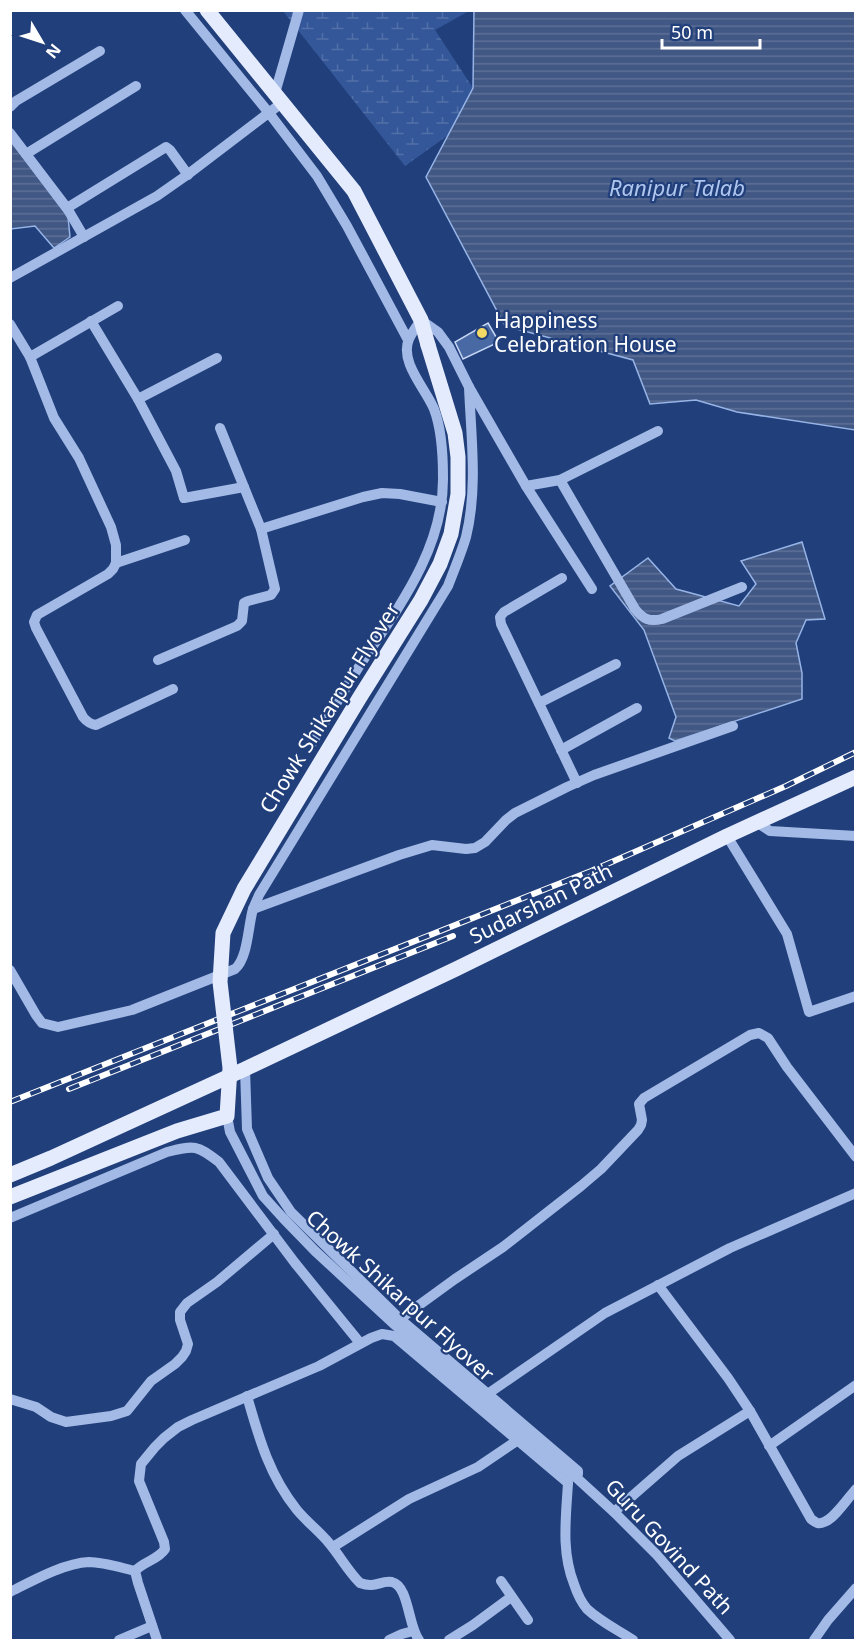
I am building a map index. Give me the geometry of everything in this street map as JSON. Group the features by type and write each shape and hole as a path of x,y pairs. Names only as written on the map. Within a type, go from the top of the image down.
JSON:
{"main road":[{"name":"Chowk Shikarpur Flyover","path":"207,10 354,191 421,320 455,433 458,457 458,494 451,534 440,564 421,600 244,889 223,933 220,982 230,1068 227,1116"},
{"name":"Sudarshan Path","path":"10,1175 245,1069 756,822 855,777"},
{"path":"10,1197 177,1131 227,1116"}],"street":[{"path":"185,10 317,176 347,226 408,340"},
{"path":"10,278 157,196 269,113 279,98 299,10"},
{"path":"10,107 16,101 100,51"},
{"path":"26,154 136,86"},
{"path":"10,133 67,208 84,237"},
{"path":"67,208 166,147 188,175"},
{"path":"30,357 118,306"},
{"path":"312,743 359,667 404,601 423,564 434,535 442,502 443,478 438,422 434,408 409,364 406,352 408,340 421,320 438,332 457,360 469,387 526,486 592,589"},
{"path":"91,321 138,399 176,471 184,498 244,487"},
{"path":"10,324 30,357 54,418 79,458 111,528 116,545 116,563 113,569 37,615 34,622 36,628 83,717 92,725 173,689"},
{"path":"138,399 217,358"},
{"path":"10,970 36,1016 42,1023 58,1027 132,1010 235,969 242,961 253,909 265,886 448,586 466,536 471,505 473,468 469,387"},
{"path":"158,660 237,626 242,621 244,603 274,592 275,585 261,529 220,428"},
{"path":"526,486 560,480 658,431"},
{"path":"560,480 623,590 642,617 651,621 662,619 742,586"},
{"path":"261,529 382,493 442,502"},
{"path":"116,563 185,540"},
{"path":"562,578 504,612 500,617 501,624 577,783"},
{"path":"539,703 616,664"},
{"path":"561,750 637,708"},
{"path":"253,909 432,845 475,848 485,842 515,813 577,783 733,726"},
{"path":"756,822 770,831 855,836"},
{"path":"727,836 786,934 809,1012 855,996"},
{"path":"400,1319 503,1247 601,1169 638,1130 641,1125 639,1104 644,1098 750,1035 759,1033 768,1038 855,1157"},
{"path":"245,1069 247,1128 268,1178 291,1212 400,1319 578,1471 573,1482 564,1542 570,1576 585,1607 611,1628 633,1641"},
{"name":"Chowk Shikarpur Flyover","path":"227,1116 230,1132 262,1196 315,1251 395,1325 554,1461 573,1482"},
{"path":"10,1218 167,1152 188,1147 203,1150 219,1162 360,1343"},
{"path":"489,1393 605,1313 730,1248 855,1193"},
{"path":"10,1399 36,1407 51,1417 66,1422 111,1416 127,1411 151,1381 175,1364 186,1351 188,1344 180,1320 180,1312 187,1303 218,1282 274,1234"},
{"path":"658,1285 728,1377 750,1411 811,1519 816,1523 823,1523 829,1519 855,1489"},
{"path":"135,1571 161,1555 165,1549 139,1481 141,1464 155,1447 177,1427 319,1366 360,1343 382,1334 394,1336 518,1440 573,1482"},
{"path":"769,1446 855,1384"},
{"path":"247,1396 262,1449 277,1481 298,1511 333,1547 360,1583 368,1586 388,1582 395,1583 400,1588 416,1636 402,1634 389,1641"},
{"path":"614,1512 678,1456 750,1411"},
{"path":"333,1547 409,1499 478,1467 518,1440"},
{"name":"Guru Govind Path","path":"573,1482 614,1512 657,1555 730,1641"},
{"path":"10,1592 33,1580 76,1564 89,1562 135,1571"},
{"path":"135,1571 157,1641"},
{"path":"501,1581 528,1620"},
{"path":"814,1641 855,1588"},
{"path":"449,1641 511,1597"},
{"path":"119,1641 152,1626"}],"green space":[{"path":"283,11 469,11 435,30 486,108 405,166"}],"water":[{"name":"Ranipur Talab","path":"474,11 855,11 855,430 737,412 696,400 650,404 633,360 505,326 426,177 473,88"},
{"path":"10,140 68,217 70,237 54,248 35,226 11,229"},
{"path":"802,542 825,619 806,620 796,643 802,673 802,699 675,741 669,738 676,717 644,630 610,586 648,558 676,589 739,606 756,584 741,561"}],"building":[{"name":"Happiness Celebration House","path":"488,323 499,342 463,359 455,342"}],"railway":[{"path":"10,1102 591,871 786,786 856,752"},
{"path":"69,1089 453,936"}],"place":[{"name":"Happiness Celebration House","path":"482,333"}]}
